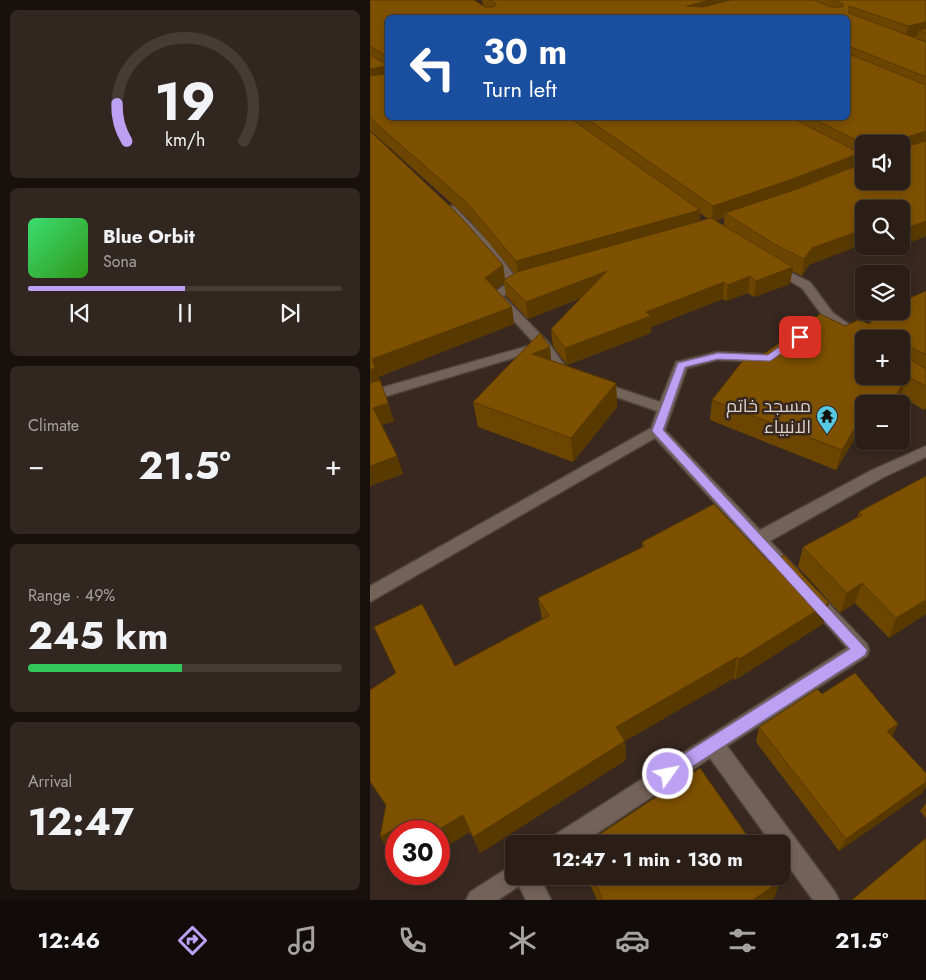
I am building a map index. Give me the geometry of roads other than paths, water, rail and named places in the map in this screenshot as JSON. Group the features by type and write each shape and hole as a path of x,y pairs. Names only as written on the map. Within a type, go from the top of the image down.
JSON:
{"street":[{"path":"441,201 468,224 520,283 496,294 543,345 563,373 666,408"},
{"path":"759,259 806,285 829,316 855,334"},
{"path":"800,337 829,316"},
{"path":"370,396 543,345"},
{"path":"370,595 658,431 681,365 718,356 770,358 785,348"},
{"path":"575,835 860,650 658,431"},
{"path":"759,539 877,474 926,451"},
{"path":"713,744 826,900"},
{"path":"478,900 505,881"},
{"path":"530,885 538,900"}],"place":[{"name":"مسجد خاتم الانبياء","path":"827,435"}]}
